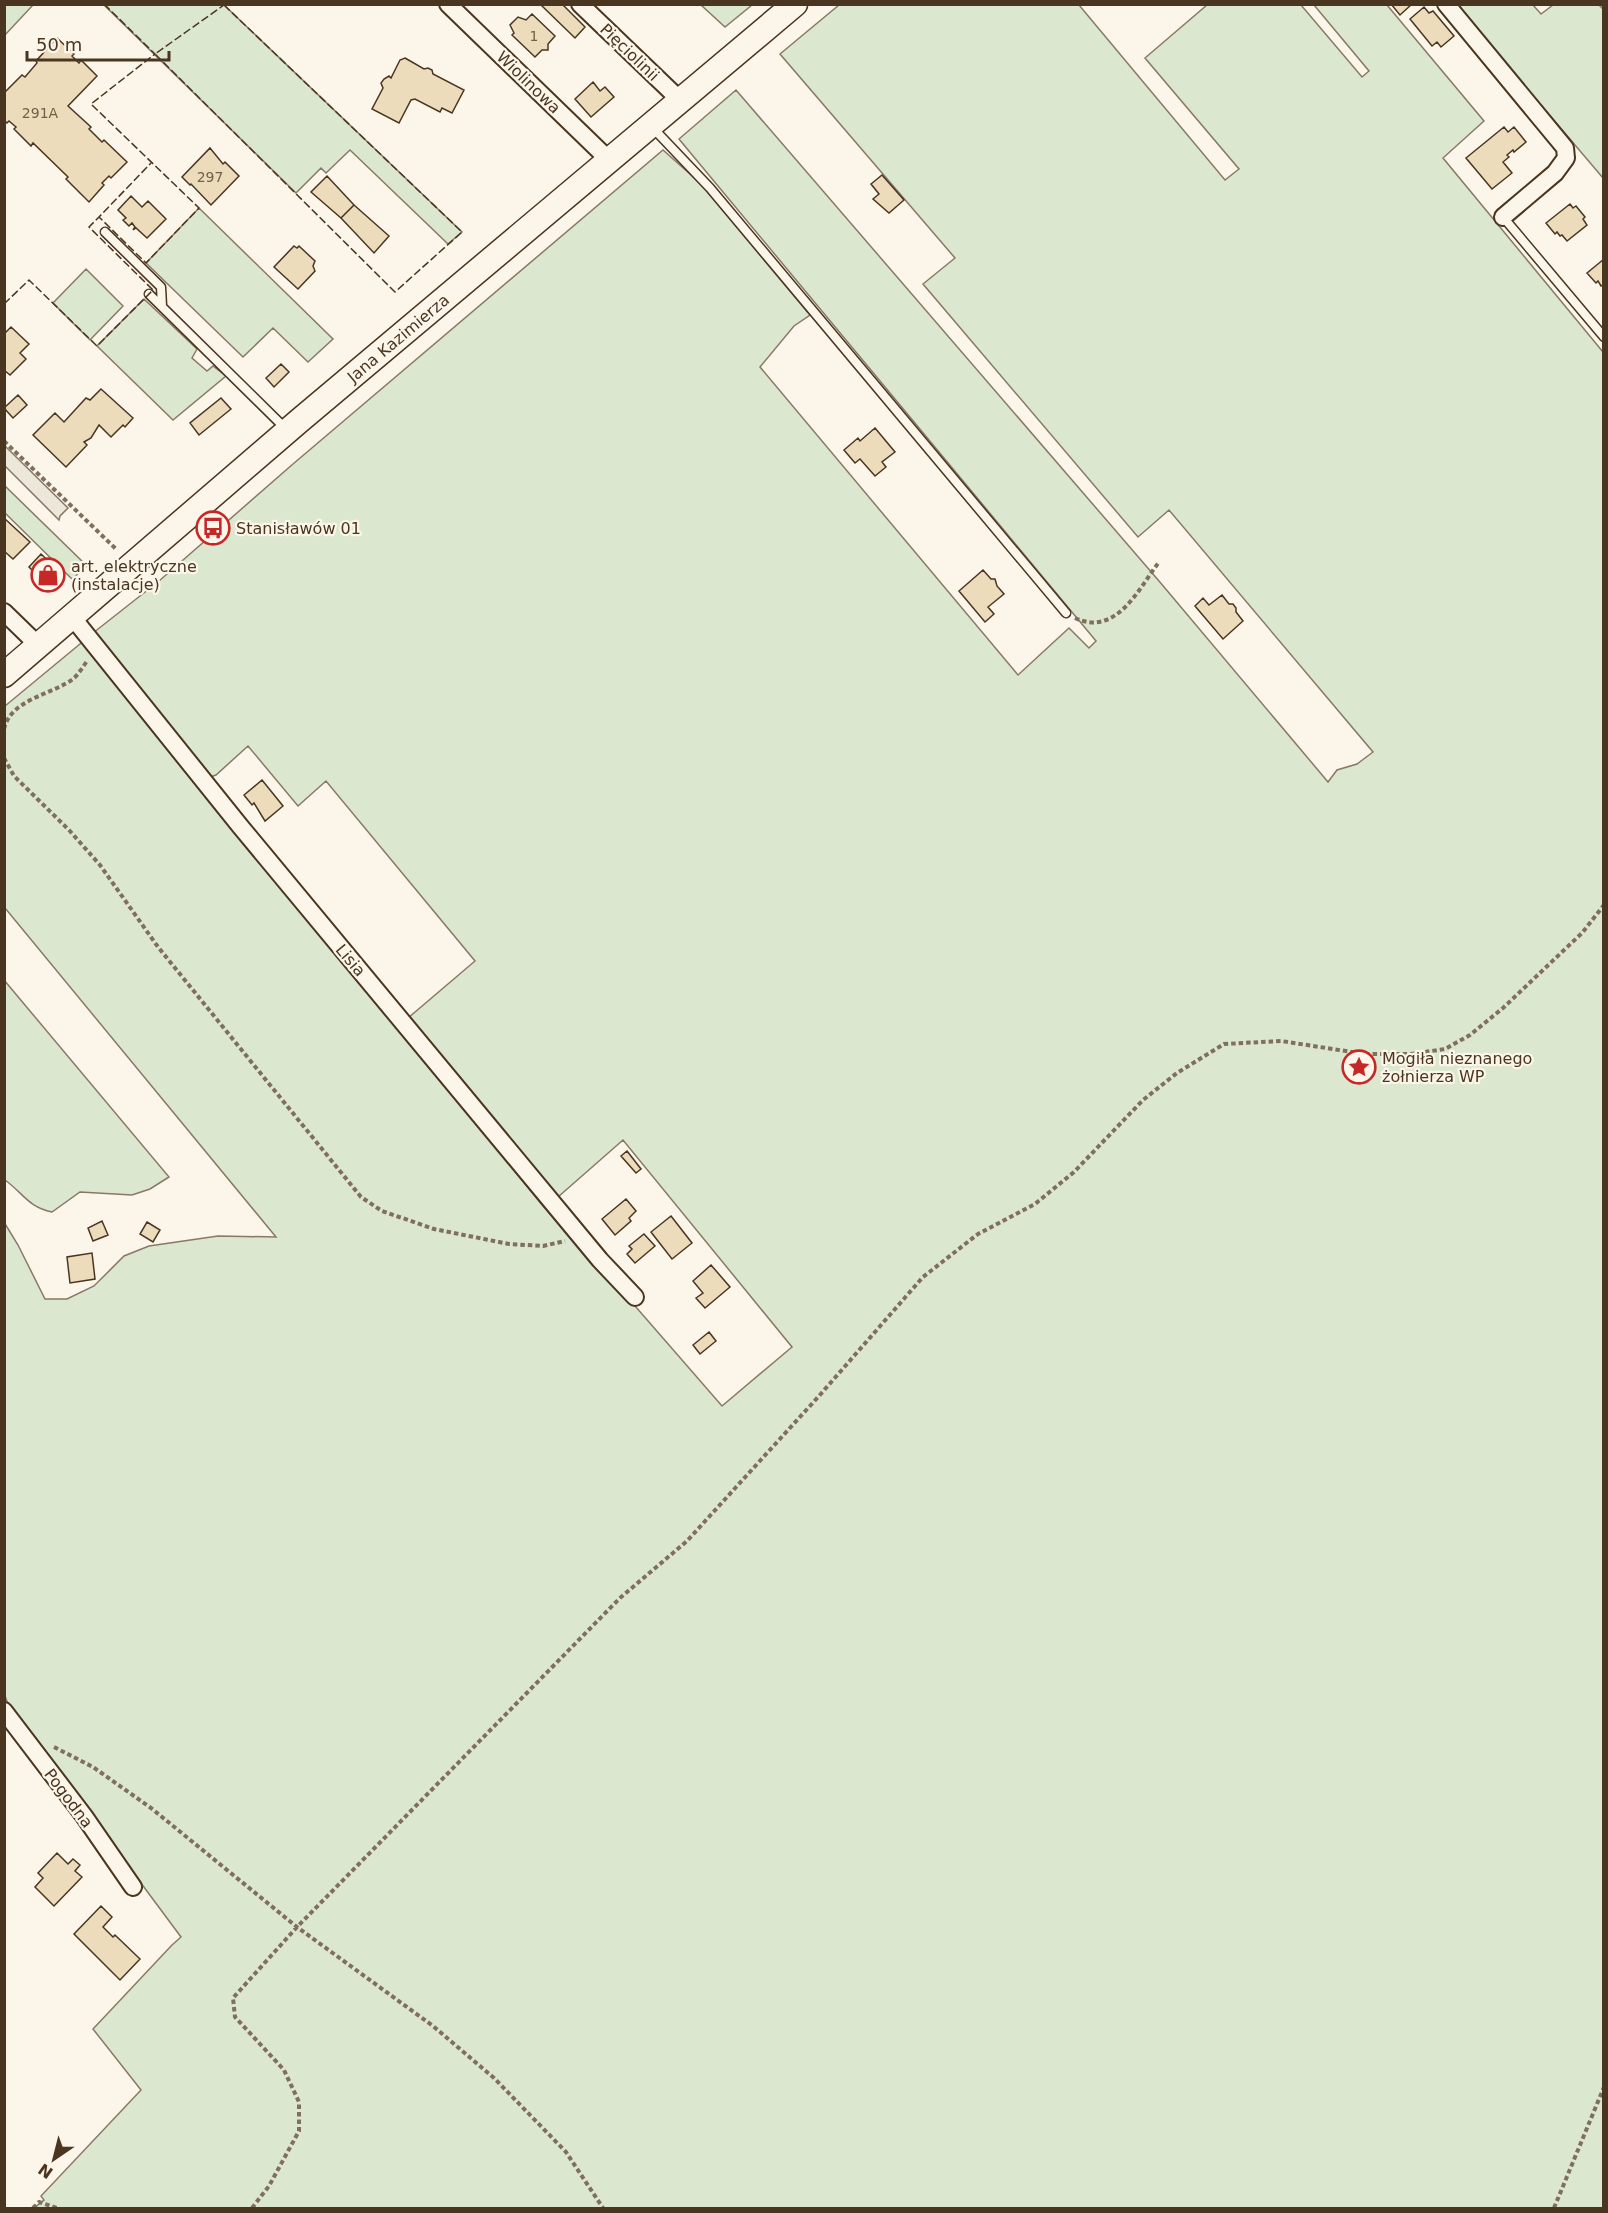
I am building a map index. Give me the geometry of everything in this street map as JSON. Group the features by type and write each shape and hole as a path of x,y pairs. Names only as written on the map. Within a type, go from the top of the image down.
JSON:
{"main road":[{"name":"Jana Kazimierza","path":"4,675 73,618 287,430 795,4"}],"street":[{"name":"Wiolinowa","path":"448,4 609,159"},
{"name":"Pięciolinii","path":"580,4 680,100"},
{"path":"1446,4 1566,147 1566,158 1555,173 1503,217"},
{"path":"4,612 39,646"},
{"name":"Lisia","path":"73,618 248,835 581,1238 635,1297"},
{"name":"Pogodna","path":"4,1711 84,1816 133,1887"}],"lane":[{"path":"650,125 710,188 1066,613"},
{"path":"1503,217 1604,337"},
{"path":"105,232 156,281 163,291 162,306"},
{"path":"149,294 287,430"}],"path":[{"path":"4,441 116,549"},
{"path":"1066,613 1086,623 1103,623 1116,616 1159,562"},
{"path":"4,729 7,718 21,705 50,692 75,677 98,648"},
{"path":"4,758 14,776 69,830 100,865 158,947 360,1197 382,1211 434,1229 509,1244 543,1246 581,1238"},
{"path":"252,2208 269,2186 299,2131 299,2102 284,2070 235,2017 233,1998 297,1927 620,1598 687,1541 812,1405 923,1277 978,1234 1035,1204 1074,1172 1143,1100 1177,1074 1224,1044 1281,1041 1365,1054 1411,1054 1445,1048 1470,1035 1503,1008 1582,933 1604,905"},
{"path":"49,1744 93,1767 151,1808 297,1927 433,2026 494,2078 566,2152 603,2208"},
{"path":"1554,2208 1604,2086"},
{"path":"33,2208 39,2202 57,2208"}],"green space":[{"path":"4,5 33,5 5,35"},
{"path":"104,5 224,5 462,232 448,244 350,150 326,173 321,168 296,193"},
{"path":"701,5 752,5 725,27"},
{"path":"839,5 1079,5 1225,180 1239,169 1145,58 1207,5 1301,5 1362,77 1369,71 1314,5 1387,5 1484,121 1443,158 1603,352 1603,2208 34,2208 44,2200 41,2196 141,2090 93,2029 181,1937 8,1704 5,1696 4,1222 45,1299 67,1299 94,1286 124,1256 149,1246 218,1236 276,1237 5,908 5,706 86,639 544,1207 622,1291 722,1406 792,1347 623,1140 558,1197 408,1018 475,961 326,781 298,806 248,746 216,775 210,777 93,633 159,581 293,464 663,150 700,183 810,315 794,326 760,367 1018,675 1069,628 1089,648 1096,641 679,139 736,90 1159,581 1328,782 1337,770 1357,764 1373,752 1169,510 1138,537 923,284 955,258 780,54"},
{"path":"1456,5 1533,5 1541,14 1553,5 1599,5 1604,10 1603,178"},
{"path":"199,208 333,339 308,362 273,328 243,357 146,263"},
{"path":"86,269 123,306 90,340 53,303"},
{"path":"144,299 197,349 192,358 207,371 213,366 226,376 173,420 97,346"},
{"path":"4,486 87,566 72,579 5,513"},
{"path":"4,980 169,1177 150,1189 132,1195 80,1192 52,1212 31,1203 5,1180"}],"shaded area":[{"path":"5,446 68,508 59,520 5,466"}],"building":[{"path":"540,4 562,4 585,27 575,38"},
{"path":"1391,4 1412,4 1400,15"},
{"path":"1424,7 1429,13 1433,11 1454,36 1441,47 1437,42 1432,46 1410,19"},
{"path":"532,14 555,36 548,44 548,50 542,50 535,57 512,35 514,33 510,25 518,17 526,20"},
{"path":"57,38 74,54 72,56 79,63 81,60 97,76 68,106 91,127 89,129 102,142 104,140 127,162 111,178 109,176 102,183 104,185 89,202 66,179 68,177 33,143 31,146 14,129 16,127 4,120 4,93 22,75 25,77"},
{"path":"405,58 424,69 432,70 433,74 464,90 452,113 442,108 440,112 415,99 411,100 399,123 372,109 383,88 381,83 389,76 391,78 400,60"},
{"path":"593,82 600,91 605,87 614,97 591,117 575,99"},
{"path":"1504,127 1508,132 1514,127 1526,142 1507,155 1509,157 1503,162 1512,173 1492,189 1466,158"},
{"path":"210,148 223,164 225,162 239,176 211,205 182,177"},
{"path":"882,175 904,200 889,213 873,199 879,194 871,184"},
{"path":"327,176 354,205 341,218 311,192"},
{"path":"131,196 142,207 148,201 166,219 147,238 136,228 133,230 135,227 132,223 129,226 123,220 126,218 118,210"},
{"path":"1570,204 1573,208 1576,206 1585,217 1583,219 1587,225 1567,241 1557,232 1555,234 1546,223"},
{"path":"354,205 389,236 374,253 341,218"},
{"path":"294,246 297,248 299,246 315,261 313,266 315,271 298,289 274,267"},
{"path":"1604,259 1604,284 1601,286 1587,273"},
{"path":"11,327 29,344 20,353 26,359 10,375 4,370 4,334"},
{"path":"281,364 289,372 274,387 266,378"},
{"path":"101,389 133,418 111,437 99,425 91,438 84,442 87,445 66,467 33,435 55,413 64,422 86,398 90,400"},
{"path":"18,395 27,405 13,418 4,408"},
{"path":"221,398 231,409 199,435 190,423"},
{"path":"875,428 895,452 882,462 886,467 875,476 860,459 855,463 844,450 858,438 860,441"},
{"path":"4,518 30,542 13,559 4,551"},
{"path":"41,554 63,575 50,588 29,567"},
{"path":"983,570 991,579 995,579 997,586 1004,594 988,607 994,614 985,622 959,591"},
{"path":"1222,595 1229,604 1233,604 1243,621 1223,639 1195,606 1203,598 1209,605"},
{"path":"262,780 283,806 265,821 254,803 252,805 244,795"},
{"path":"627,1151 641,1169 636,1173 621,1156"},
{"path":"626,1199 636,1211 629,1218 631,1221 615,1235 602,1219"},
{"path":"671,1216 692,1243 672,1259 651,1232"},
{"path":"102,1221 108,1235 93,1241 88,1228"},
{"path":"147,1222 160,1230 153,1242 140,1234"},
{"path":"644,1234 655,1246 635,1263 627,1254 632,1249 629,1246"},
{"path":"92,1253 95,1279 70,1283 67,1257"},
{"path":"711,1265 730,1287 705,1308 696,1298 703,1293 693,1281"},
{"path":"709,1332 716,1341 700,1354 693,1345"},
{"path":"57,1853 68,1864 73,1859 80,1865 75,1871 82,1877 54,1906 35,1887 43,1878 38,1873"},
{"path":"101,1906 112,1917 103,1927 140,1959 120,1980 74,1934"}],"fence":[{"path":"104,4 155,54 91,104 199,208 146,263 99,217 151,163"},
{"path":"224,5 462,232 395,292 155,54 224,5"},
{"path":"4,304 29,280 97,346 153,290 89,227 99,217"}],"place":[{"name":"Stanisławów 01","path":"213,528"},
{"name":"art. elektryczne (instalacje)","path":"48,575"},
{"name":"Mogiła nieznanego żołnierza WP","path":"1359,1067"}]}
